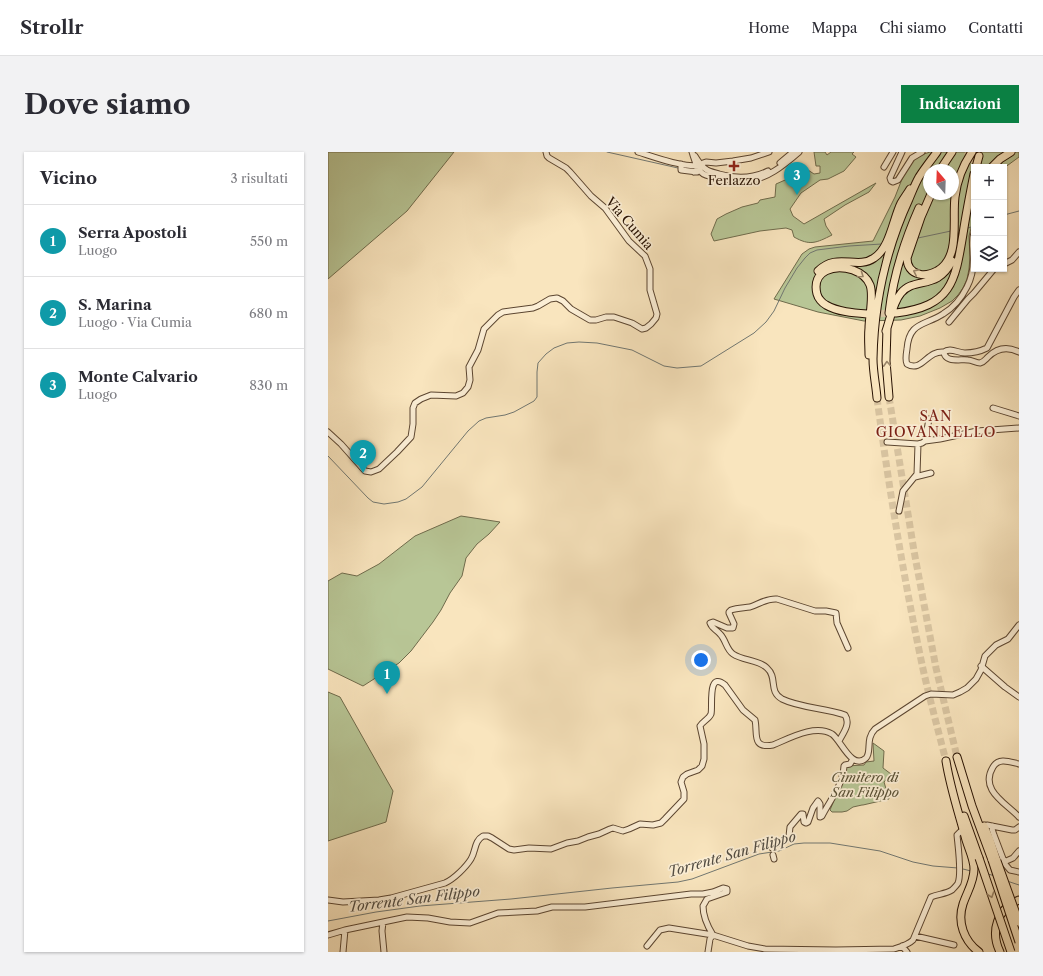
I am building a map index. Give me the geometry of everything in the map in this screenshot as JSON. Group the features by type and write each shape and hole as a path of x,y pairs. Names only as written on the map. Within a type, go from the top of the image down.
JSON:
{"highway":[{"path":"920,177 896,231 883,274 878,299 874,328 873,361 877,398 872,384 869,361 869,329 872,294 867,278 847,268 830,268 818,278 816,290 818,297 825,305 844,311 867,315 843,314 831,311 823,306 819,303 814,294 812,285 814,276 820,269 830,263 841,261 864,262 877,256 886,244 901,202 937,152"},
{"path":"944,164 952,152"},
{"path":"995,164 1011,152"},
{"path":"976,153 976,164"},
{"path":"959,178 963,167 976,153"},
{"path":"886,331 897,298 901,292 912,286 938,278 950,266 956,245 957,203 960,184 963,173 976,153"},
{"path":"971,191 958,263 952,283 943,295 931,304 916,310 896,315 916,312 933,306 944,297 951,288 960,268 969,215 973,200"},
{"path":"889,397 886,361 886,331 890,300 902,253 924,200"},
{"path":"928,200 907,258 911,269 915,273 922,275 931,274 938,270 944,266 950,257 953,245 954,200"},
{"path":"957,757 960,768 970,786 1019,922"},
{"path":"946,760 976,860 1010,952"},
{"path":"976,860 972,884 962,906 961,922 967,938 980,952"},
{"path":"998,861 1019,942"},
{"path":"999,950 995,933 998,920 1008,907 1019,900"}],"street":[{"name":"Via Cumia","path":"328,432 365,471 371,472 379,468 411,437 413,424 412,408 415,403 421,399 431,396 460,395 468,387 470,380 469,367 478,350 484,329 503,312 533,308 550,299 557,298 587,319 599,320 606,317 614,317 642,328 648,327 655,320 657,312 650,290 650,269 645,256 629,241 602,205 591,196 568,170 549,158 546,152"},
{"path":"638,152 666,161 723,175 738,177 758,176 768,171 793,152"},
{"path":"692,152 699,169 707,175 743,182 762,178 799,152"},
{"path":"699,169 704,162 722,163 751,158 769,152"},
{"path":"884,167 893,152"},
{"path":"902,152 890,178 893,182 898,180 912,158 922,152"},
{"path":"973,236 972,239 974,257 972,273 966,289 962,296 949,310 940,316 921,324 912,331 907,341 906,363 910,366 917,366 933,354 941,351 944,352 949,349 967,353 984,350 987,348 1019,290"},
{"path":"1007,262 1012,260 1019,252"},
{"path":"949,322 992,272"},
{"path":"944,352 948,359 968,360 980,363 1000,349 1010,348 1019,352"},
{"path":"993,408 1019,416"},
{"path":"925,441 929,419"},
{"path":"887,442 918,444 925,441 940,440 985,430 1019,428"},
{"path":"899,511 903,492 918,471 918,444"},
{"path":"915,477 931,473"},
{"path":"839,741 847,724 845,715 789,701 779,697 773,688 773,680 768,669 756,661 734,654 729,650 720,634 712,627 710,623 713,622 727,628 733,628 734,624 729,613 730,610 749,607 770,599 779,599 815,611 835,612 836,623 848,648"},
{"path":"772,848 786,840 789,836 790,827 801,814 803,814 804,822 808,822 818,801 820,804 820,816 822,816 838,787 844,766 853,760 860,760 867,757 870,736 873,731 924,696 931,694 953,695 963,690 976,679 983,658 986,654 996,645 1008,639 1019,625"},
{"path":"981,666 1019,697"},
{"path":"328,900 343,902 379,900 441,885 450,881 471,859 477,840 483,836 492,838 509,850 535,848 551,850 567,843 595,836 610,829 623,831 640,824 650,826 661,823 684,799 684,792 681,782 683,777 698,770 702,766 704,759 704,742 700,726 709,718 711,714 712,687 717,682 721,682 725,685 743,710 755,720 756,738 762,745 766,746 817,730 830,733 837,738 853,760"},
{"path":"1019,764 1007,761 998,762 992,769 990,781 991,788 998,797 1019,817"},
{"path":"1019,827 1012,830 990,825 994,835 998,861 1010,870 1019,872"},
{"path":"647,946 660,930 665,928 713,935 748,946 765,949 893,950 912,941 931,897 951,890 957,885 959,878 959,860 957,835 960,832"},
{"path":"998,861 1013,858 1019,851"},
{"path":"328,936 345,930 407,917 470,923 498,913 537,911 552,907 585,906 691,894 703,894 725,888 727,892 707,899 703,906 705,916 713,935"},
{"path":"383,922 382,931 384,952"},
{"path":"343,952 345,930"},
{"path":"708,952 710,939 713,935"},
{"path":"915,936 954,944"},
{"path":"902,946 907,952"}],"green space":[{"path":"328,152 454,152 407,211 328,279"},
{"path":"814,152 825,152 827,155 831,152 854,152 852,154 856,157 844,171 828,179 820,180 801,193 790,209 793,216 804,224 876,183 869,192 845,205 824,219 826,226 832,235 817,242 804,242 794,237 792,230 786,228 760,231 714,241 711,234 717,219 742,207 758,203 760,200 775,197 776,184 808,170 814,174 820,173 820,166 816,166"},
{"path":"930,152 1019,152 1019,157 1007,166 1007,164 971,164 971,228 969,236 969,269 963,288 952,301 940,308 920,316 901,320 864,321 818,312 774,299 802,254 809,249 815,247 873,241 895,197 902,179 915,157"},
{"path":"461,516 500,522 477,544 466,558 462,576 433,622 411,651 399,663 363,686 328,669 328,581 342,573 357,576 379,564 415,536"},
{"path":"328,692 340,697 393,791 386,822 328,841"},
{"name":"Cimitero di San Filippo","path":"873,743 884,751 883,768 891,774 884,782 889,799 853,807 847,811 832,812 830,810 838,791 847,777 846,766 864,765 866,762 874,761"}],"waterway":[{"path":"607,152 678,168"},
{"path":"1007,214 1019,211"},
{"path":"918,238 951,231"},
{"path":"328,456 373,502 384,504 406,499 422,487 468,431 479,421 514,412 534,401 537,397 538,363 554,348 567,343 597,343 632,350 664,366 677,368 701,366 754,333 766,322 774,311 797,268 810,253 817,250 882,244"},
{"name":"Torrente San Filippo","path":"328,921 420,906 511,899 678,882 692,879 759,854 779,851 794,844 804,843 830,843 880,851 913,862 933,866 958,868"},
{"name":"Torrente San Filippo","path":"963,869 971,871"},
{"name":"Torrente San Filippo","path":"988,874 995,876"},
{"name":"Torrente San Filippo","path":"1007,881 1019,885"}],"tunnel":[{"path":"966,152 975,164"},
{"path":"870,314 894,313"},
{"path":"889,397 914,551 936,668 957,757"},
{"path":"877,398 909,602 931,704 946,761"}],"place":[{"name":"Ferlazzo","path":"734,166"},
{"name":"Monte Calvario","path":"797,195"},
{"name":"S. Marina","path":"363,473"},
{"name":"Serra Apostoli","path":"387,694"}],"district":[{"name":"SAN GIOVANNELLO","path":"936,424"}]}
